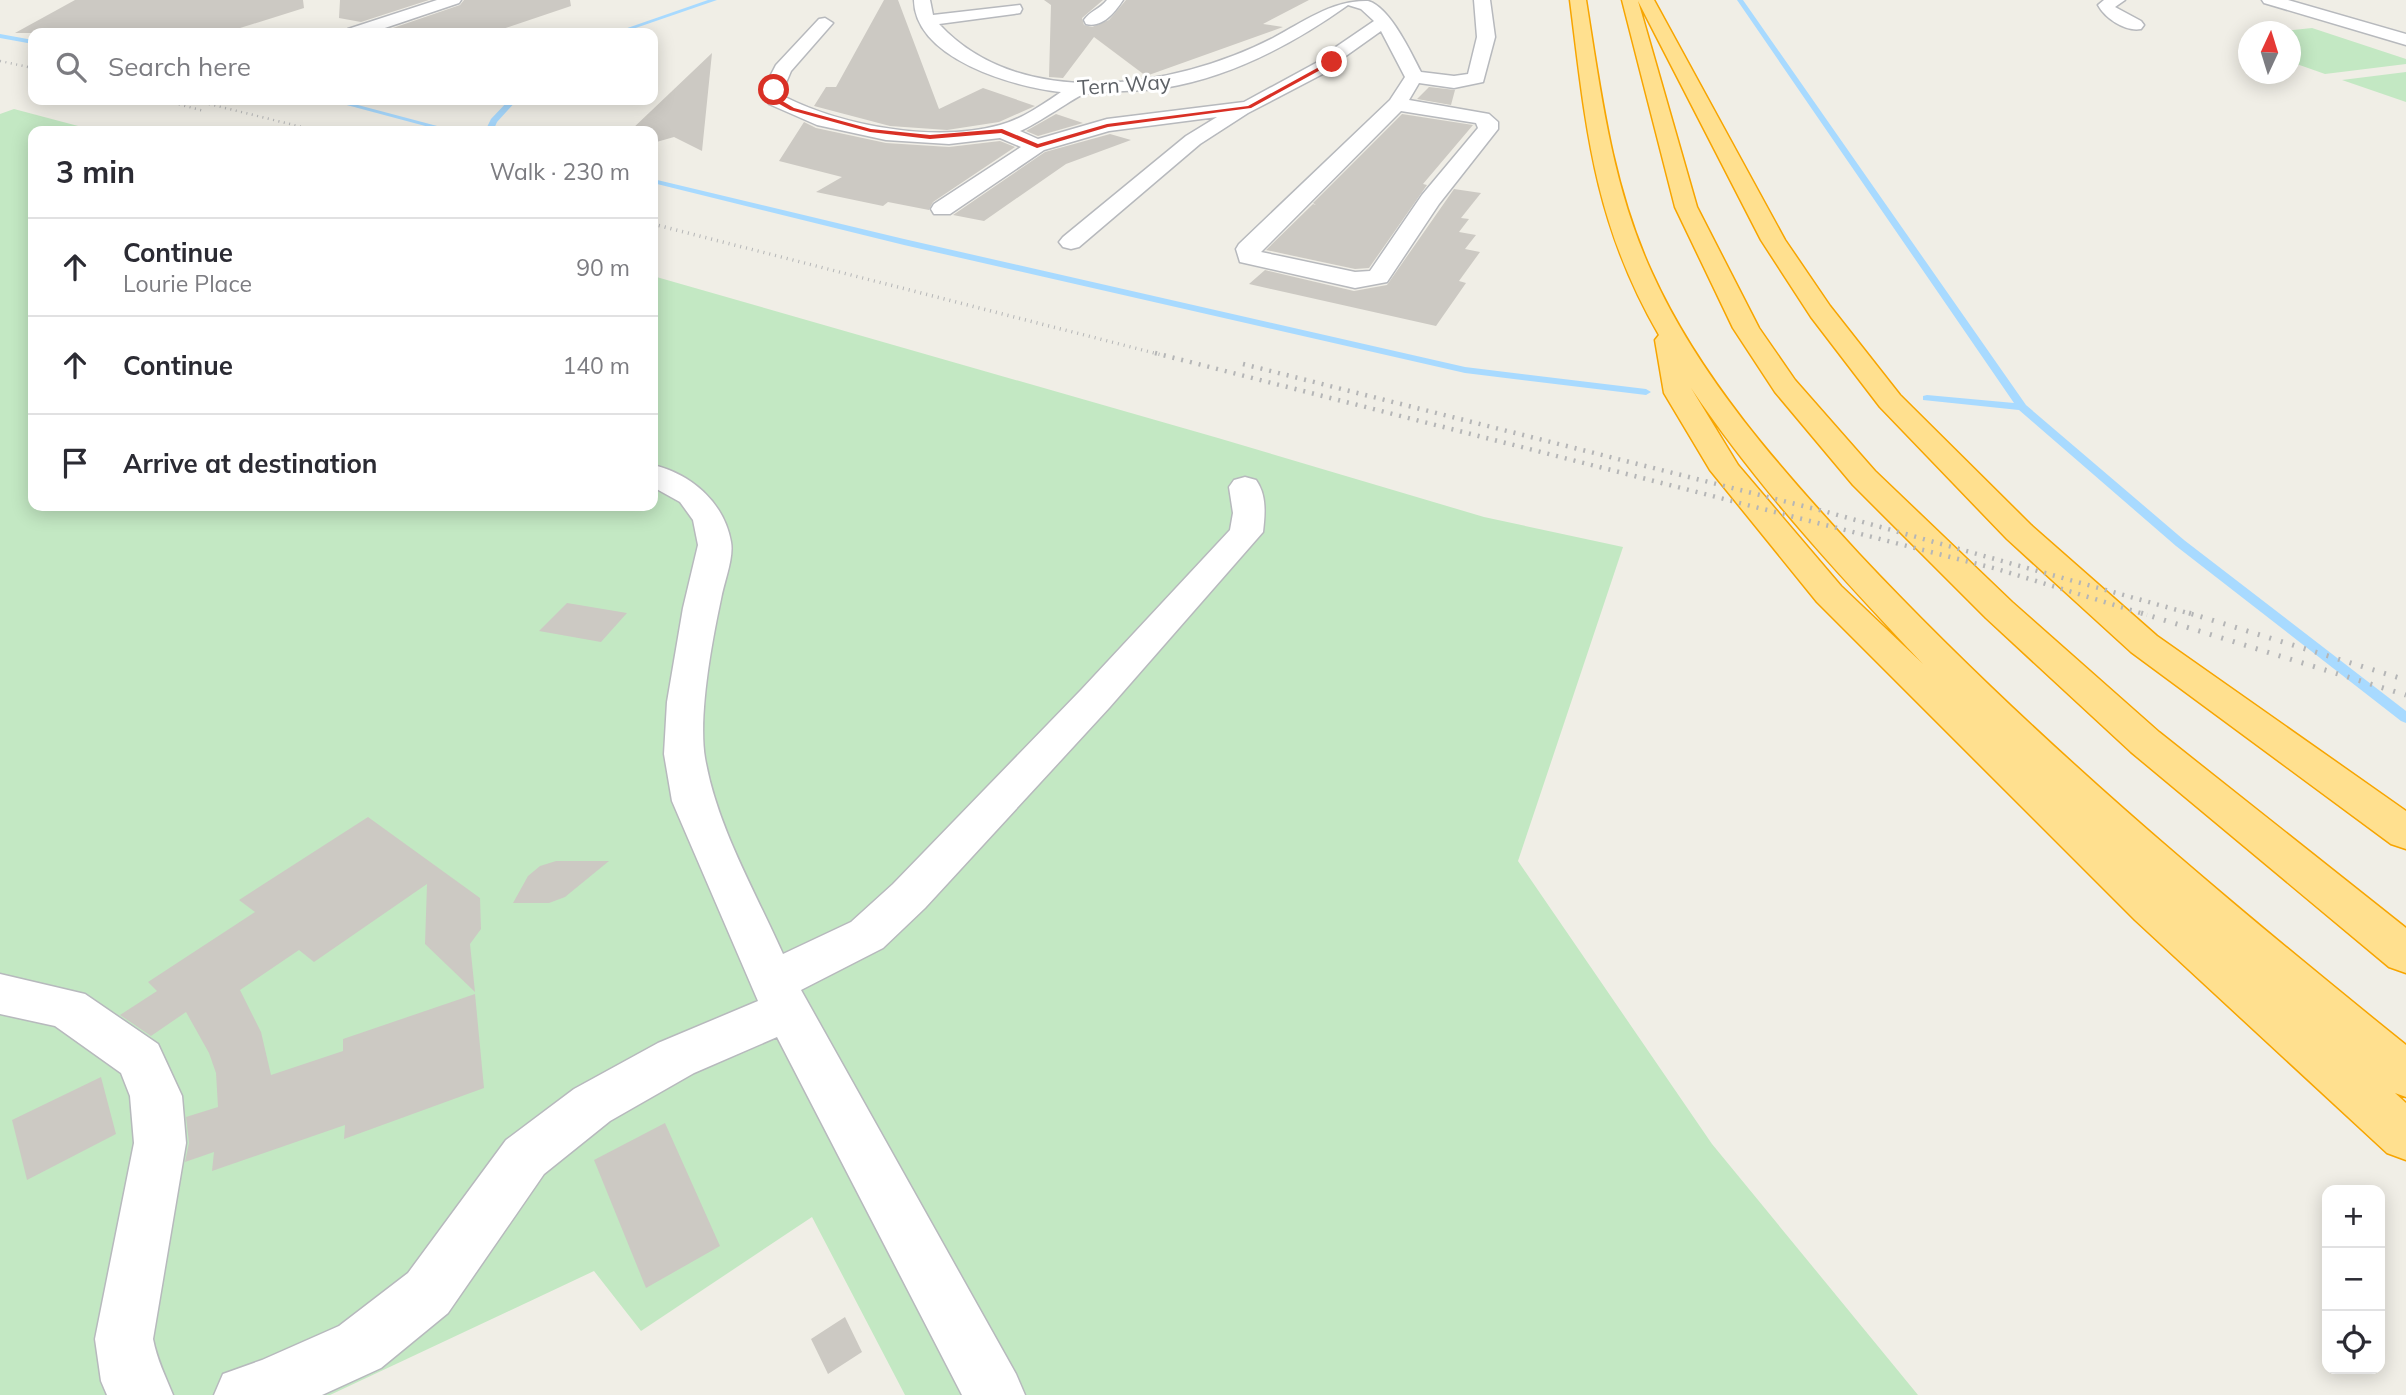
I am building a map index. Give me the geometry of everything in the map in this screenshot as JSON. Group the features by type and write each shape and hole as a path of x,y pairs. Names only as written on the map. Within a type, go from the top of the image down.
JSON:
{"highway":[{"path":"1578,0 1604,167 1623,234 1666,326 1726,416 1771,474 1884,602 2001,720 2220,919 2406,1075"},
{"path":"1629,0 1686,206 1746,328 1785,386 1864,478 1999,610 2145,742 2406,954"},
{"path":"1646,0 1773,240 1820,310 1890,401 2019,533 2144,644 2406,833"},
{"path":"1666,326 1678,393 1727,470 1829,594 2151,906 2406,1136"}],"street":[{"path":"369,28 453,0"},
{"path":"922,0 921,8 927,21 1014,9"},
{"path":"1092,20 1108,10 1115,0"},
{"path":"1345,0 1365,5 1383,22 1414,77"},
{"name":"Tern Way","path":"927,21 944,41 995,73 1027,82 1076,89 1142,87 1211,71 1286,37 1345,0"},
{"path":"1414,77 1454,82 1476,78 1486,37 1482,0"},
{"path":"2117,0 2106,5 2110,12 2135,25"},
{"path":"2270,0 2406,40"},
{"path":"1071,242 1193,140 1332,62 1336,55 1383,22"},
{"path":"825,23 783,69 776,81 776,100 792,109 870,130 904,135 962,136 1002,131 1026,122 1059,103 1076,89"},
{"path":"1397,104 1476,116 1486,120 1489,125 1430,200 1381,275 1373,279 1354,279 1249,257 1248,248 1397,104 1414,77"},
{"path":"942,209 1037,146 1107,125 1249,107"},
{"path":"1002,131 1037,146"},
{"path":"658,477 692,495 709,520 715,545 701,608 686,702 684,754 693,801 779,996 995,1395"},
{"path":"244,1395 265,1390 360,1347 428,1293 525,1157 592,1105 779,996 867,934 909,895 1095,699 1246,532 1249,513 1245,487"},
{"path":"0,994 68,1008 140,1059 156,1096 160,1143 124,1339 131,1381 143,1395"}],"green space":[{"path":"2312,28 2406,59 2406,64 2325,74 2301,66 2301,29"},
{"path":"2406,72 2406,102 2342,80"},
{"path":"14,109 78,126 28,126 28,511 658,511 658,277 1484,517 1623,547 1518,861 1712,1144 1918,1395 905,1395 812,1217 641,1331 594,1271 330,1395 0,1395 0,114"}],"building":[{"path":"75,0 303,0 304,8 240,28 28,28 28,33 15,33"},
{"path":"340,0 429,0 361,22 339,18"},
{"path":"464,0 570,0 571,6 506,28 393,28 460,5"},
{"path":"884,0 898,0 939,109 983,88 1035,106 999,122 947,130 890,126 814,106 826,87 836,87"},
{"path":"1044,0 1103,0 1082,18 1084,25 1092,27 1109,20 1126,0 1309,0 1263,24 1283,27 1146,76 1094,37 1063,78 1049,77 1051,5"},
{"path":"712,53 702,151 674,137 658,142 658,126 635,126"},
{"path":"1429,87 1455,90 1451,105 1417,99"},
{"path":"1056,114 1083,123 1038,136 1026,131"},
{"path":"1402,114 1473,125 1423,184 1427,185 1369,268 1355,269 1266,250 1313,204 1316,205 1313,203"},
{"path":"804,122 816,128 886,143 949,147 1000,141 1015,147 933,202 929,210 888,202 883,206 816,192 842,177 779,161"},
{"path":"1110,134 1131,140 1066,164 984,221 953,215 1045,152"},
{"path":"1454,189 1481,193 1461,218 1469,219 1459,232 1476,235 1465,249 1480,252 1459,281 1466,283 1436,326 1249,284 1265,270 1354,291 1387,285"},
{"path":"567,603 627,613 601,642 539,631"},
{"path":"368,817 480,898 481,929 470,944 475,992 425,944 427,884 314,962 299,950 240,990 261,1032 271,1075 343,1051 343,1039 475,994 484,1088 344,1139 345,1125 212,1171 214,1152 185,1162 189,1143 186,1117 218,1107 216,1073 209,1053 186,1012 151,1036 120,1015 157,991 148,982 255,912 239,900"},
{"path":"556,861 609,861 565,897 549,903 513,903 528,876 540,866"},
{"path":"101,1077 116,1134 27,1180 12,1120"},
{"path":"665,1123 720,1246 646,1288 594,1160"},
{"path":"845,1317 862,1352 828,1374 811,1339"}],"waterway":[{"path":"631,28 714,0"},
{"path":"1740,0 2022,407"},
{"path":"0,36 28,41"},
{"path":"351,105 433,126"},
{"path":"492,126 508,105"},
{"path":"658,182 904,242 1465,370 1646,392"},
{"path":"1927,398 2022,407"},
{"path":"2022,407 2180,543 2406,718"}],"railway":[{"path":"0,61 28,67"},
{"path":"182,105 204,111"},
{"path":"213,105 298,126"},
{"path":"658,225 1162,355"},
{"path":"1155,353 1997,569 2147,615"},
{"path":"1243,364 1827,512 2195,615"},
{"path":"2141,613 2406,695"},
{"path":"2189,613 2406,680"}],"route":[{"path":"774,90 776,100 792,109 870,130 930,137 1002,131 1037,146 1107,125 1249,107 1332,62"}]}
